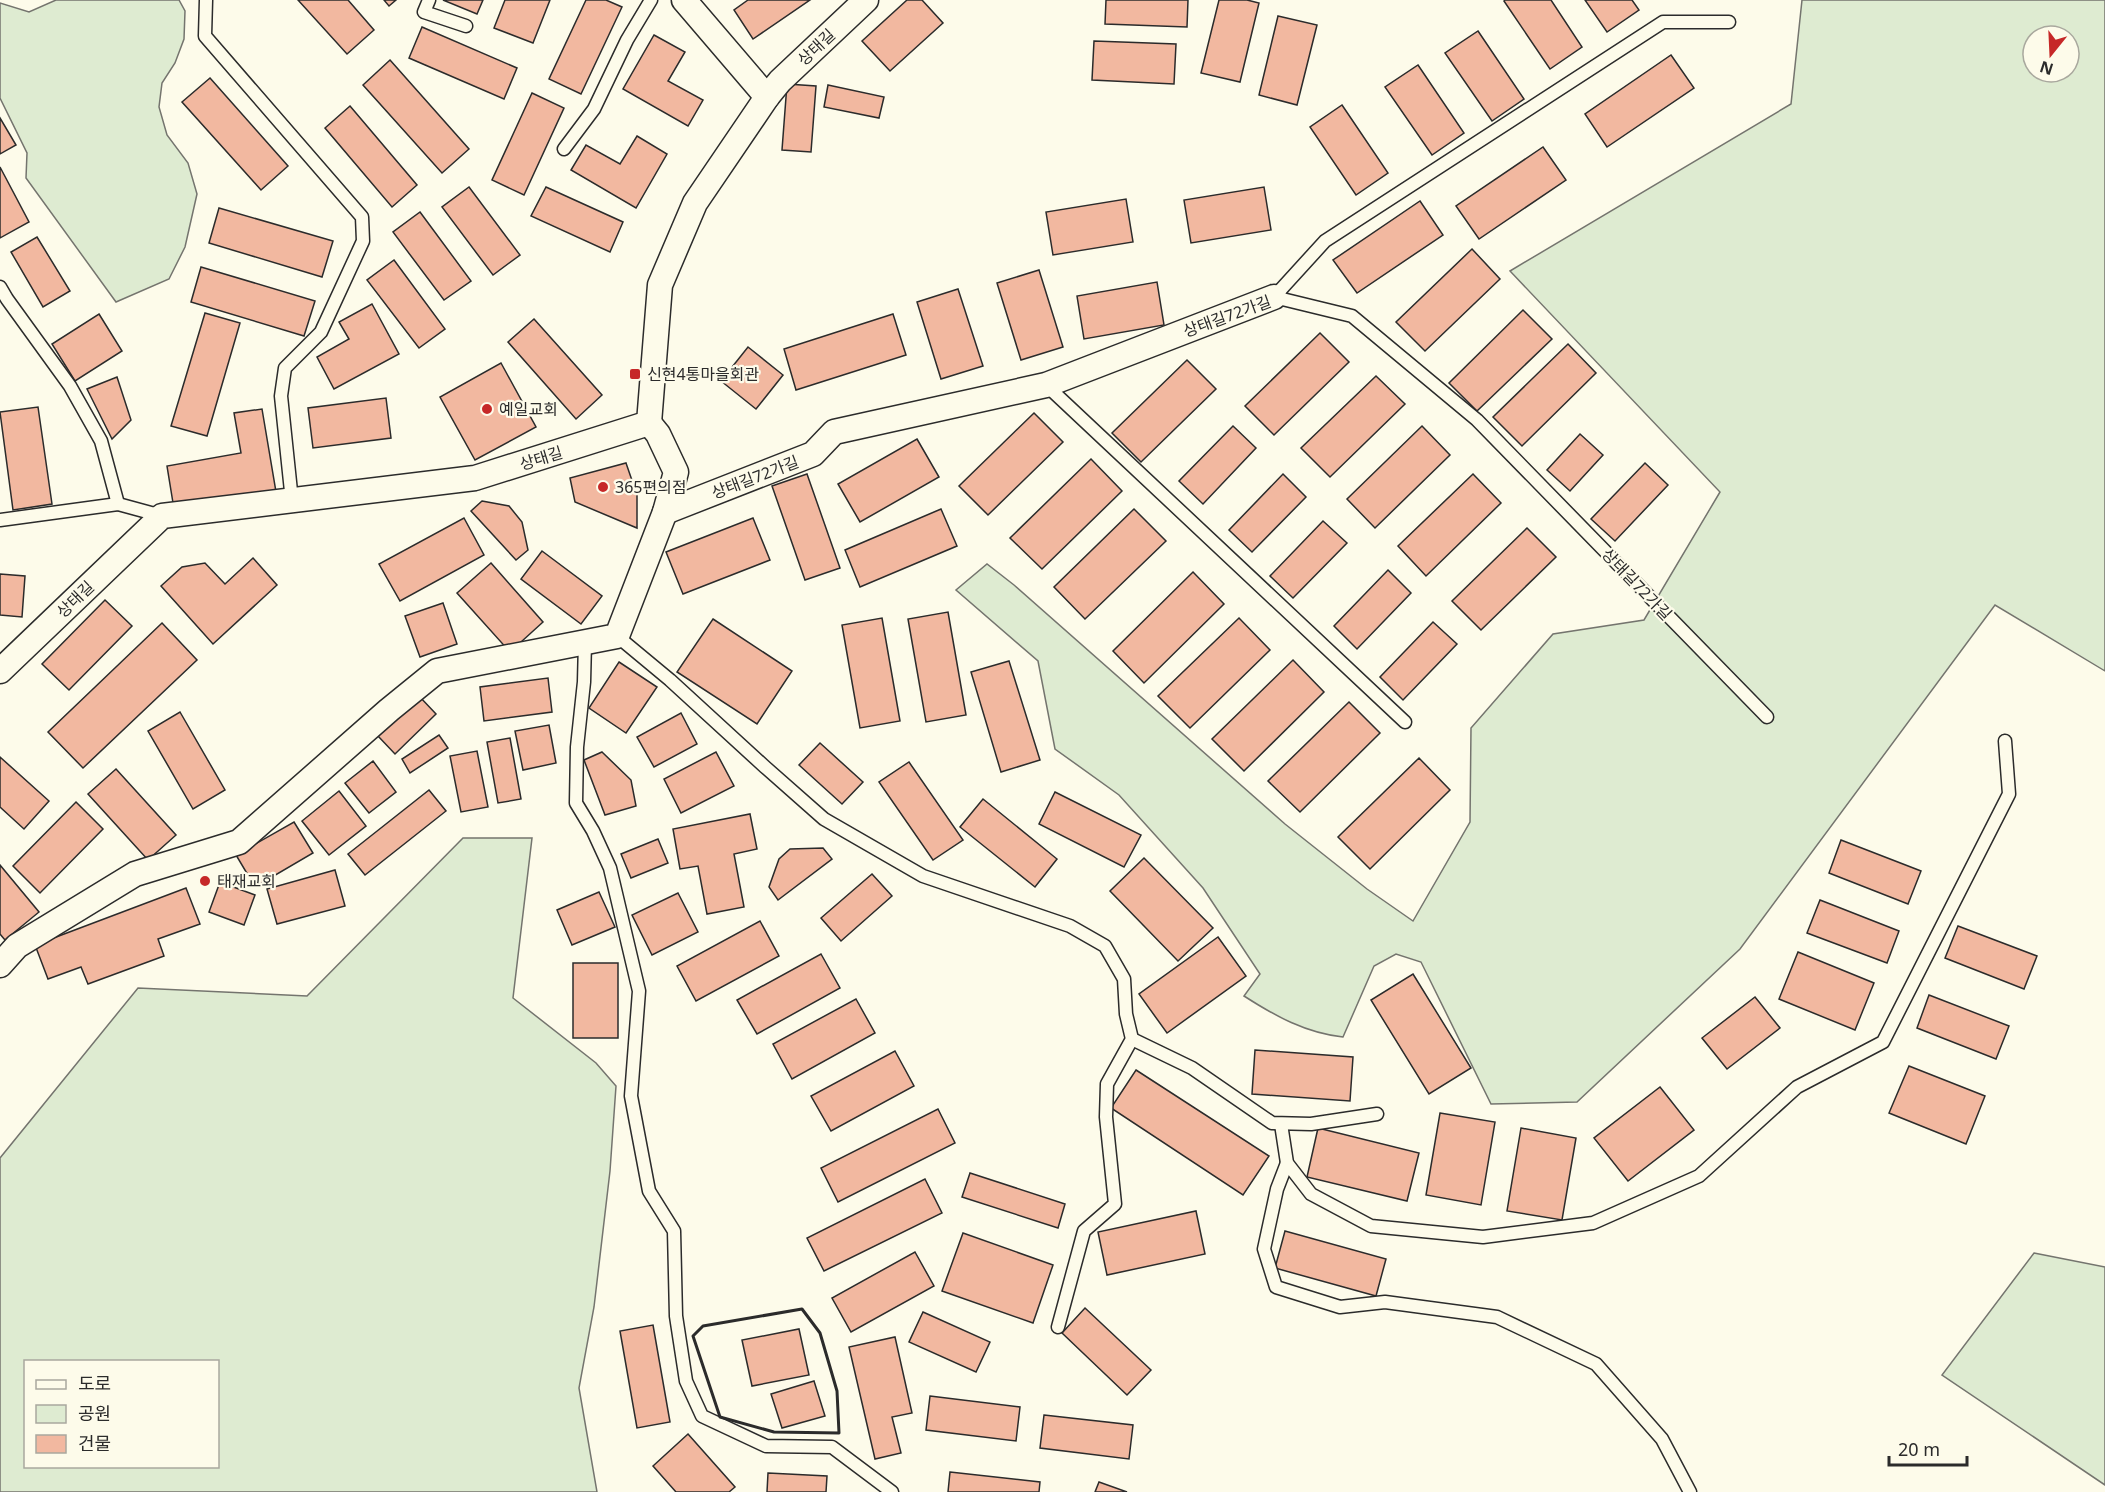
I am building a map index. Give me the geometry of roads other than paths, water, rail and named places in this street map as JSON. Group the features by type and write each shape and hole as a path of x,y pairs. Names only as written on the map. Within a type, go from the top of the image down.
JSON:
{"street":[{"path":"684,0 767,97"},
{"name":"상태길","path":"0,671 162,516 475,478 649,423 660,285 695,203 780,81 866,0"},
{"name":"상태길72가길","path":"665,512 813,454 834,432 1046,385 1274,297"},
{"path":"0,965 16,946 135,874 239,842 389,710 437,671 617,636 665,512 676,472 658,434 649,423"}],"lane":[{"path":"206,0 206,36 362,217 363,241 321,332 285,368 281,396 292,501"},
{"path":"429,0 424,12 466,26"},
{"path":"564,149 594,109 627,40 651,0"},
{"path":"1274,297 1325,241 1663,22 1729,22"},
{"path":"0,287 70,386 101,441 118,504"},
{"name":"상태길72가길","path":"1274,297 1352,316 1477,420 1767,717"},
{"path":"1046,385 1405,722"},
{"path":"0,520 118,504 162,516"},
{"path":"617,636 670,680 824,819 923,876 1070,926 1105,946 1124,980 1126,1014 1132,1039 1107,1084 1106,1117 1115,1204 1084,1232 1058,1327"},
{"path":"585,642 584,682 577,747 576,803 610,868 639,991 631,1096 649,1191 675,1230 676,1316 686,1382 702,1416 766,1446 832,1447 892,1492"},
{"path":"1281,1124 1287,1163 1311,1194 1371,1226 1483,1237 1593,1223 1699,1176 1797,1087 1882,1042 2009,794 2005,741"},
{"path":"1132,1039 1192,1068 1272,1123 1311,1124 1377,1114"},
{"path":"1287,1163 1277,1189 1264,1249 1276,1287 1340,1307 1385,1302 1497,1317 1596,1364 1662,1439 1690,1492"}],"place":[{"name":"신현4통마을회관","path":"635,374"},
{"name":"예일교회","path":"487,409"},
{"name":"365편의점","path":"603,487"},
{"name":"태재교회","path":"205,881"}]}
